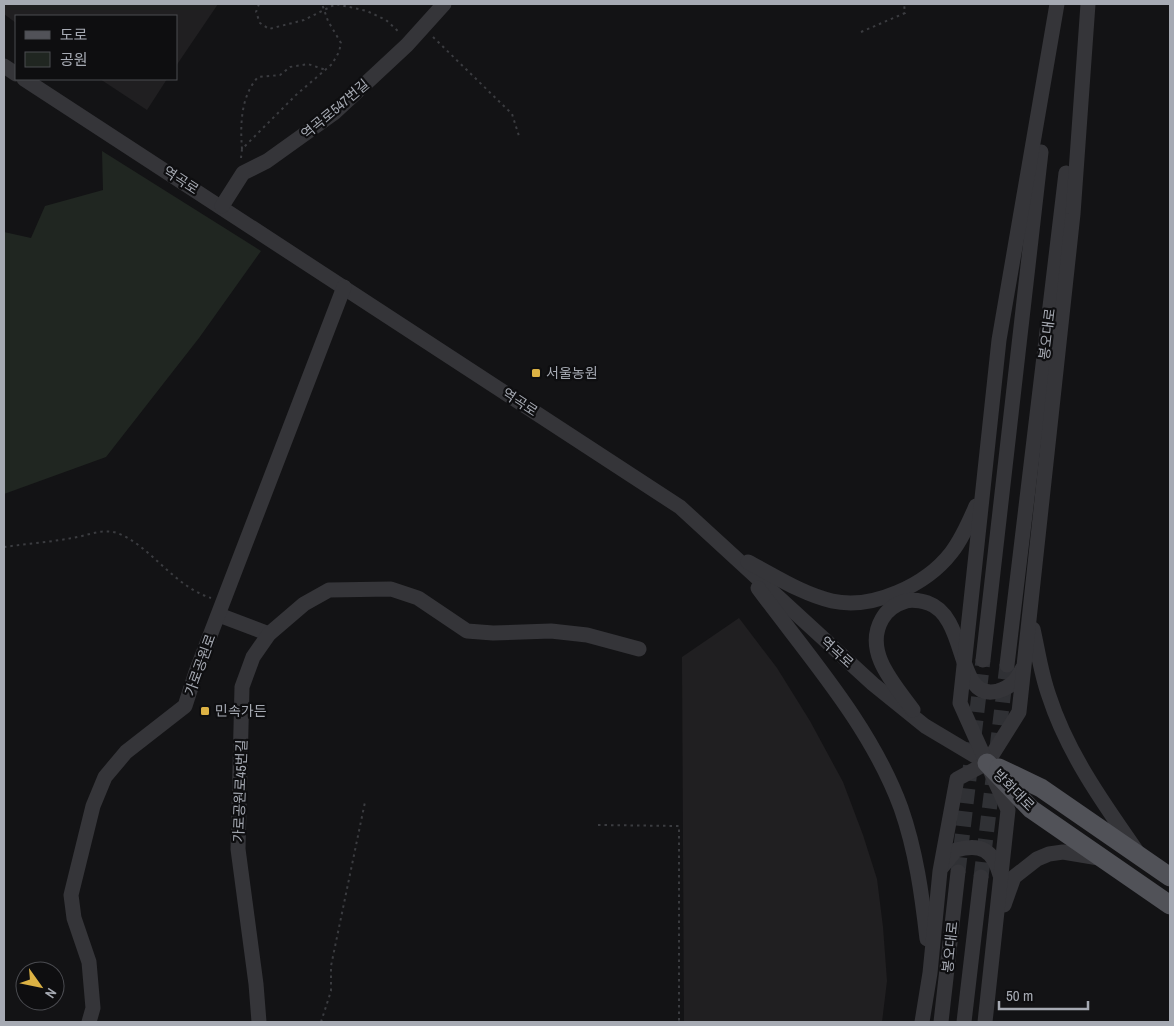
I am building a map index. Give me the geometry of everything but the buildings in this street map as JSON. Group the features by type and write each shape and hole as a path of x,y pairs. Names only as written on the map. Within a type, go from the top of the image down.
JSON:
{"main road":[{"name":"방화대로","path":"987,763 1041,788 1170,877"},
{"name":"방화대로","path":"987,763 1031,809 1170,905"}],"street":[{"name":"역곡로547번길","path":"243,173 267,161 334,113 407,45 444,4"},
{"path":"985,1022 1008,810 960,703 963,661 999,340 1058,4"},
{"name":"봉오대로","path":"982,660 1058,4"},
{"path":"922,1022 930,973 940,871 957,779 987,763 1019,712 1073,214 1087,4"},
{"name":"봉오대로","path":"1007,665 1087,4"},
{"path":"4,66 15,73"},
{"name":"역곡로","path":"26,80 222,206 680,507 830,646 925,726 987,763"},
{"path":"222,206 243,173"},
{"name":"가로공원로","path":"89,1022 93,1008 89,962 74,918 72,895 93,806 105,777 126,752 185,706 344,287"},
{"path":"734,555 808,593 833,601 855,602 882,598 909,587 925,576 951,553 967,526 982,491"},
{"path":"734,555 856,720 901,808 914,848 921,890 930,973"},
{"name":"가로공원로45번길","path":"259,1022 256,984 238,849 242,687 253,657 269,634 304,604 329,590 391,588 418,598 468,631 493,633 551,631 587,635 639,649"},
{"path":"925,726 885,670 879,657 876,636 878,625 884,615 894,606 907,601 919,600 943,611 950,622 968,676 974,685 985,691 994,692 1008,688 1017,680 1024,666"},
{"path":"221,608 269,634"},
{"path":"1030,616 1049,697 1062,729 1110,814 1141,858"},
{"path":"940,871 947,858 956,850 978,847 989,853 996,864 1001,879"},
{"path":"997,925 1014,877 1025,867 1049,854 1076,853 1101,858"},
{"name":"봉오대로","path":"941,1022 958,872"},
{"name":"봉오대로","path":"964,1022 981,876"}],"path":[{"path":"259,4 256,12 260,23 269,29 304,20 336,4 367,11 386,20 398,31 407,45"},
{"path":"242,149 296,95 326,70 339,52 340,42 322,4"},
{"path":"861,32 905,13 904,4"},
{"path":"423,28 512,114 519,136"},
{"path":"243,173 240,162 242,149 241,130 248,88 258,77 280,74 290,67 308,64 326,70"},
{"path":"4,547 73,538 104,531 117,533 131,540 176,579 221,608"},
{"path":"322,1022 331,991 331,966 364,802"},
{"path":"598,825 679,826 679,1022"}],"shaded area":[{"path":"4,4 218,4 178,63 178,15 15,15 15,22 4,14"},
{"path":"102,80 166,80 147,110"},
{"path":"739,618 777,668 810,721 843,782 863,835 877,879 883,927 887,981 882,1022 684,1022 682,657"}],"green space":[{"path":"102,151 261,251 199,338 106,457 4,494 4,232 31,238 45,206 103,190"}],"tunnel":[{"path":"958,872 983,660"},
{"path":"997,748 1007,665"},
{"path":"981,877 994,771"}],"place":[{"name":"서울농원","path":"536,373"},
{"name":"민속가든","path":"205,711"}]}
